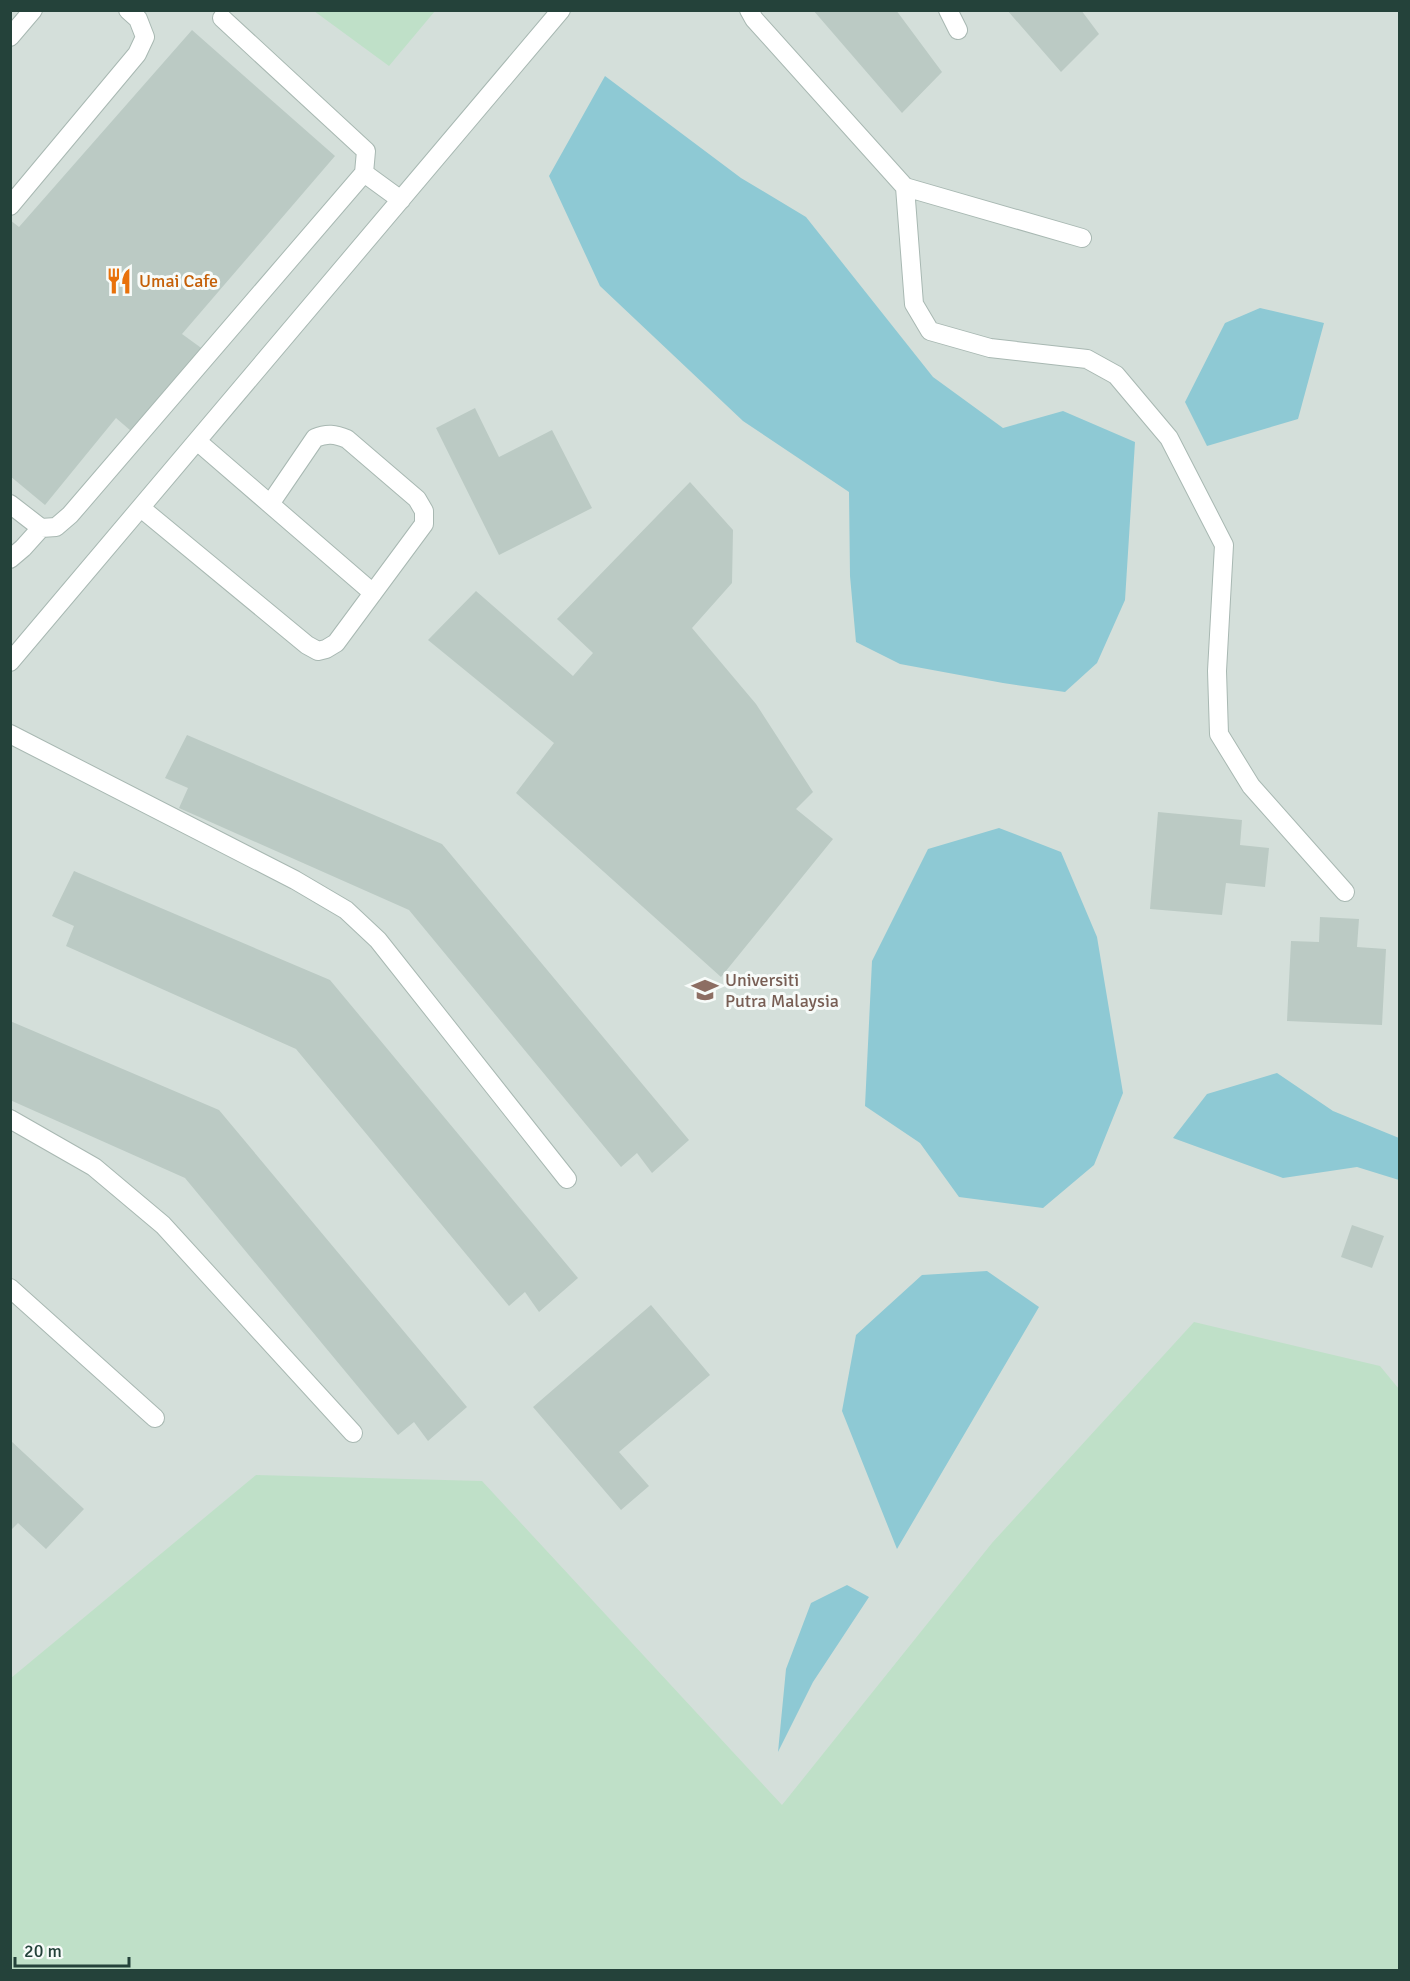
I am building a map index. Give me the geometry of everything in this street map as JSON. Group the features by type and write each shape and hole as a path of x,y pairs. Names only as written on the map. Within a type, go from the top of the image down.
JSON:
{"street":[{"path":"10,37 33,10"},
{"path":"10,206 137,54 145,37 138,19 128,10"},
{"path":"10,662 561,10"},
{"path":"749,10 754,19 905,187 1082,238"},
{"path":"948,10 958,30"},
{"path":"10,504 41,528 56,527 70,515 364,173 366,151 222,18"},
{"path":"364,173 401,200"},
{"path":"905,187 914,304 930,331 990,348 1088,359 1116,375 1169,438 1224,545 1217,671 1219,734 1251,786 1345,892"},
{"path":"141,507 307,645 318,651 326,650 336,643 424,524 424,511 417,499 347,439 335,434 325,434 315,438 270,504"},
{"path":"197,441 372,593"},
{"path":"10,559 41,528"},
{"path":"10,734 295,880 346,910 378,940 567,1179"},
{"path":"10,1119 94,1167 163,1225 353,1433"},
{"path":"10,1288 155,1419"}],"shaded area":[{"name":"Universiti Putra Malaysia","path":"11,11 1399,11 1399,1970 11,1970"}],"green space":[{"path":"314,11 435,11 389,66"},
{"path":"1194,1322 1380,1366 1399,1389 1399,1970 11,1970 11,1678 256,1475 482,1481 782,1805 992,1543"}],"water":[{"path":"605,76 741,178 806,217 933,377 1003,428 1063,411 1135,442 1125,600 1097,663 1065,692 900,664 856,642 850,576 849,492 743,421 600,286 549,176"},
{"path":"1260,308 1324,323 1298,419 1207,446 1185,402 1225,323"},
{"path":"999,828 1061,852 1097,937 1123,1093 1094,1165 1043,1208 959,1197 920,1143 865,1106 872,961 928,849"},
{"path":"1277,1073 1333,1111 1399,1138 1399,1180 1357,1167 1283,1178 1173,1138 1207,1094"},
{"path":"987,1271 1039,1307 897,1549 842,1411 856,1335 922,1275"},
{"path":"847,1585 869,1597 813,1682 778,1752 786,1669 811,1603"}],"building":[{"path":"813,10 896,10 942,72 902,113"},
{"path":"1007,10 1081,10 1099,34 1061,72"},
{"name":"Umai Cafe","path":"192,30 335,156 182,334 204,350 131,431 116,418 45,505 10,476 10,220 19,227"},
{"path":"475,408 499,457 552,430 592,508 499,555 436,428"},
{"path":"690,482 733,530 732,583 692,628 756,704 813,792 796,809 833,839 721,977 516,793 554,743 428,640 476,591 573,676 593,653 557,619"},
{"path":"187,735 442,844 689,1140 652,1173 637,1153 621,1167 409,910 179,808 188,788 165,778"},
{"path":"1158,812 1242,820 1240,845 1269,848 1265,887 1226,883 1222,915 1150,909"},
{"path":"74,871 330,980 578,1278 539,1312 525,1292 509,1306 296,1049 66,946 74,926 52,916"},
{"path":"1320,917 1359,919 1357,947 1386,949 1382,1025 1287,1021 1291,941 1319,942"},
{"path":"10,1021 219,1110 467,1407 428,1441 414,1422 398,1435 185,1178 10,1100"},
{"path":"1352,1225 1384,1236 1372,1268 1341,1257"},
{"path":"651,1305 710,1375 619,1452 649,1486 621,1510 533,1407"},
{"path":"10,1440 84,1509 46,1549 18,1523 10,1531"}],"place":[{"name":"Umai Cafe","path":"119,281"},
{"name":"Universiti Putra Malaysia","path":"705,990"}]}
